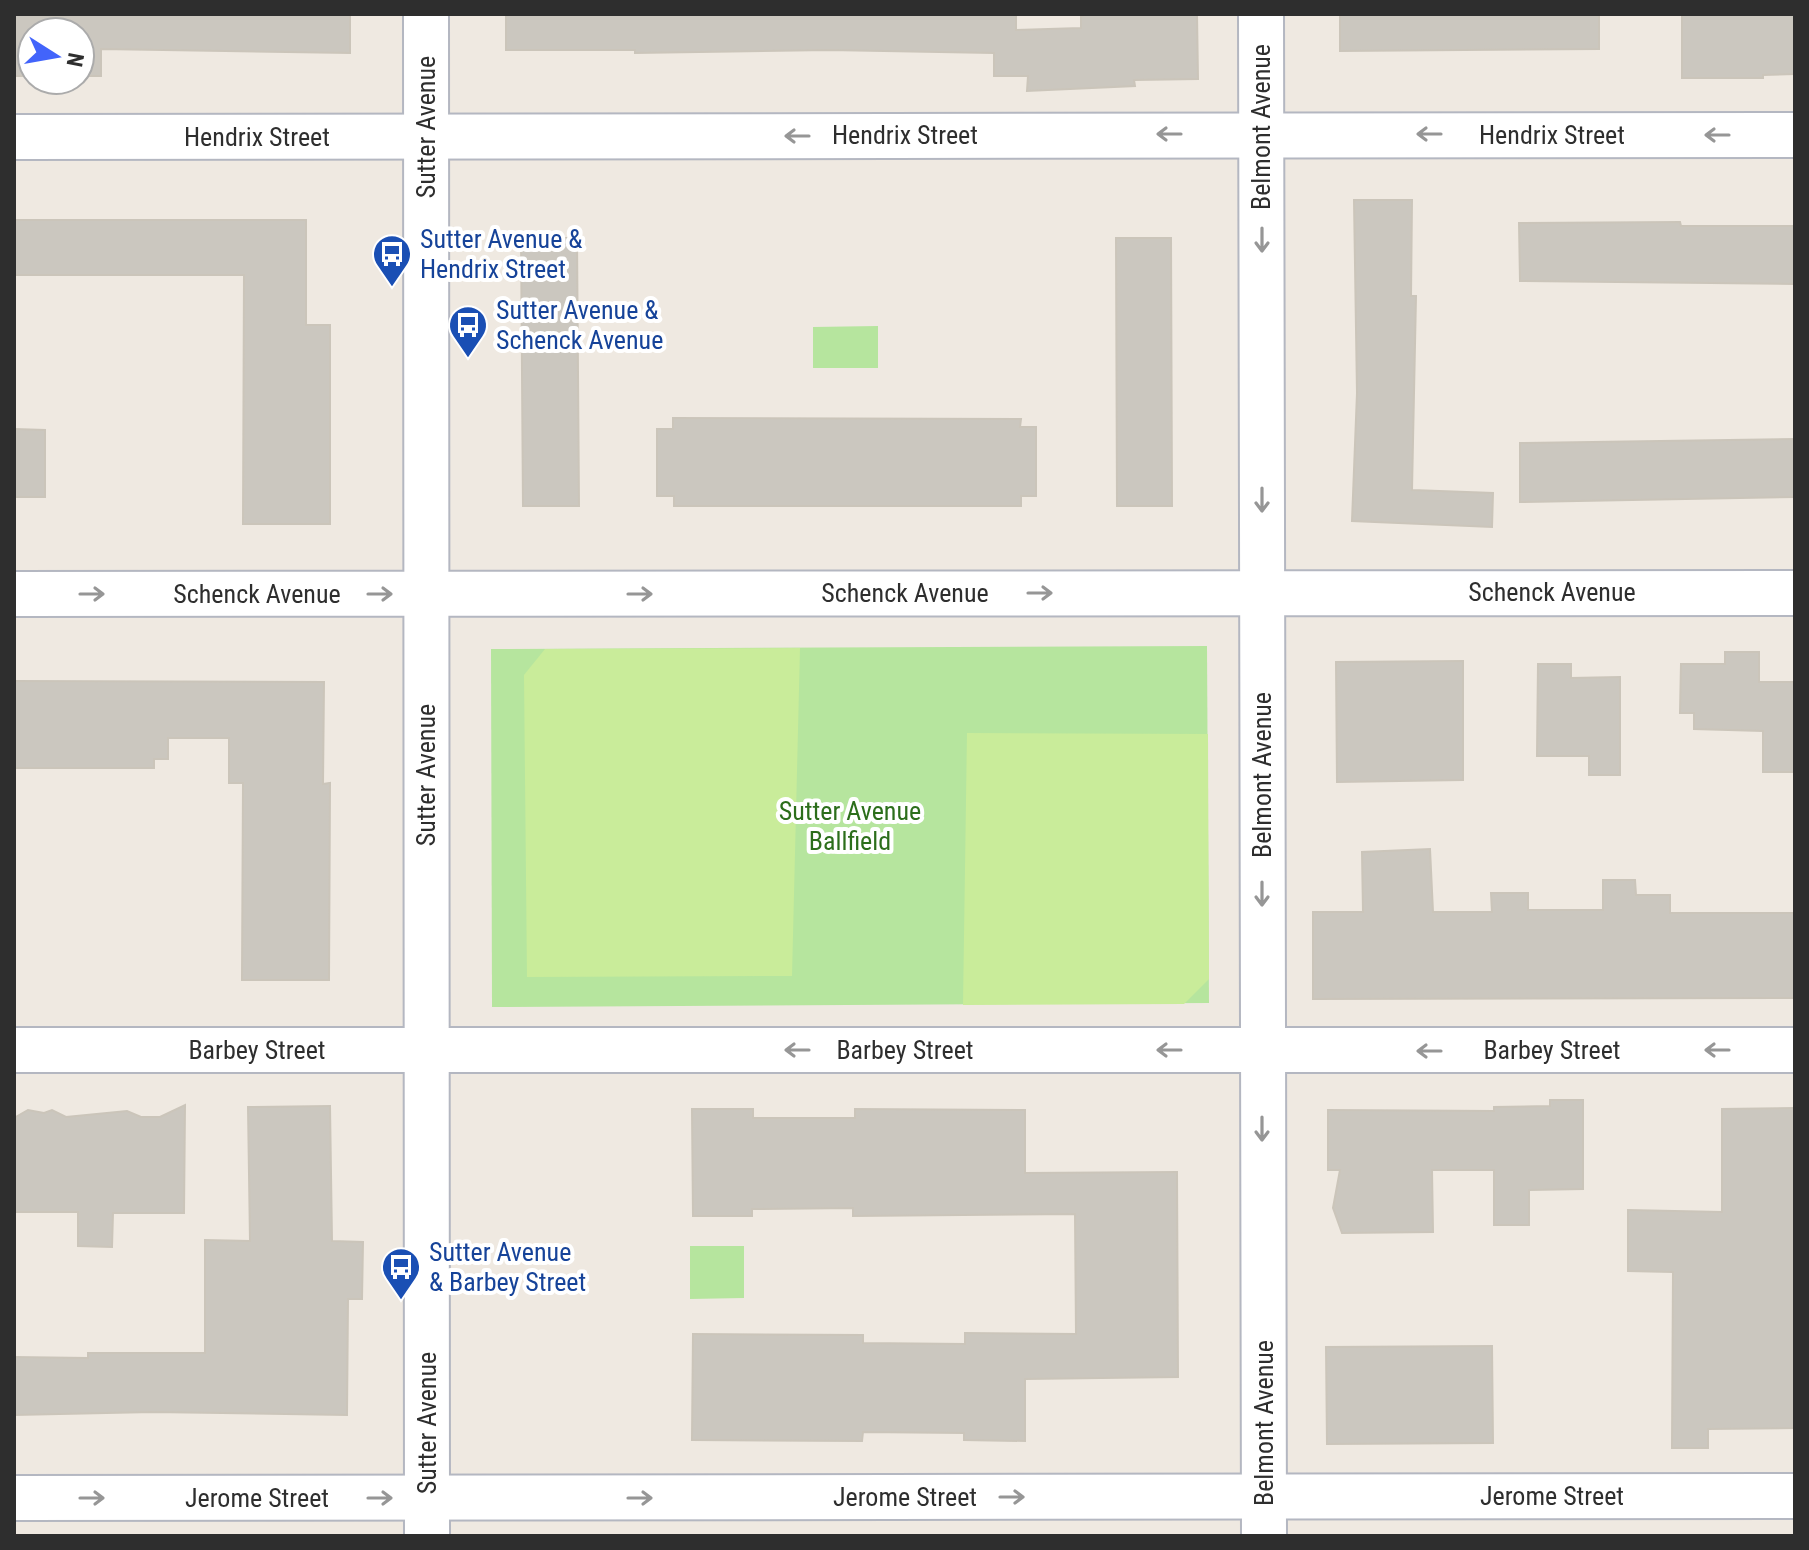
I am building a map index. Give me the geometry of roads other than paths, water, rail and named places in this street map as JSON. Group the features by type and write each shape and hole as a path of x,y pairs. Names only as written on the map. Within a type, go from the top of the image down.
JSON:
{"street":[{"name":"Sutter Avenue","path":"426,14 427,1517"},
{"name":"Belmont Avenue","path":"1261,14 1264,1516"},
{"name":"Hendrix Street","path":"14,137 1795,135"},
{"name":"Schenck Avenue","path":"14,594 1795,593"},
{"name":"Barbey Street","path":"14,1050 1795,1050"},
{"name":"Jerome Street","path":"14,1498 427,1517 1264,1516 1795,1496"}],"place":[{"name":"Sutter Avenue & Hendrix Street","path":"392,288"},
{"name":"Sutter Avenue & Schenck Avenue","path":"468,359"},
{"name":"Sutter Avenue & Barbey Street","path":"401,1301"}],"park label":[{"name":"Sutter Avenue Ballfield","path":"850,826"}]}
